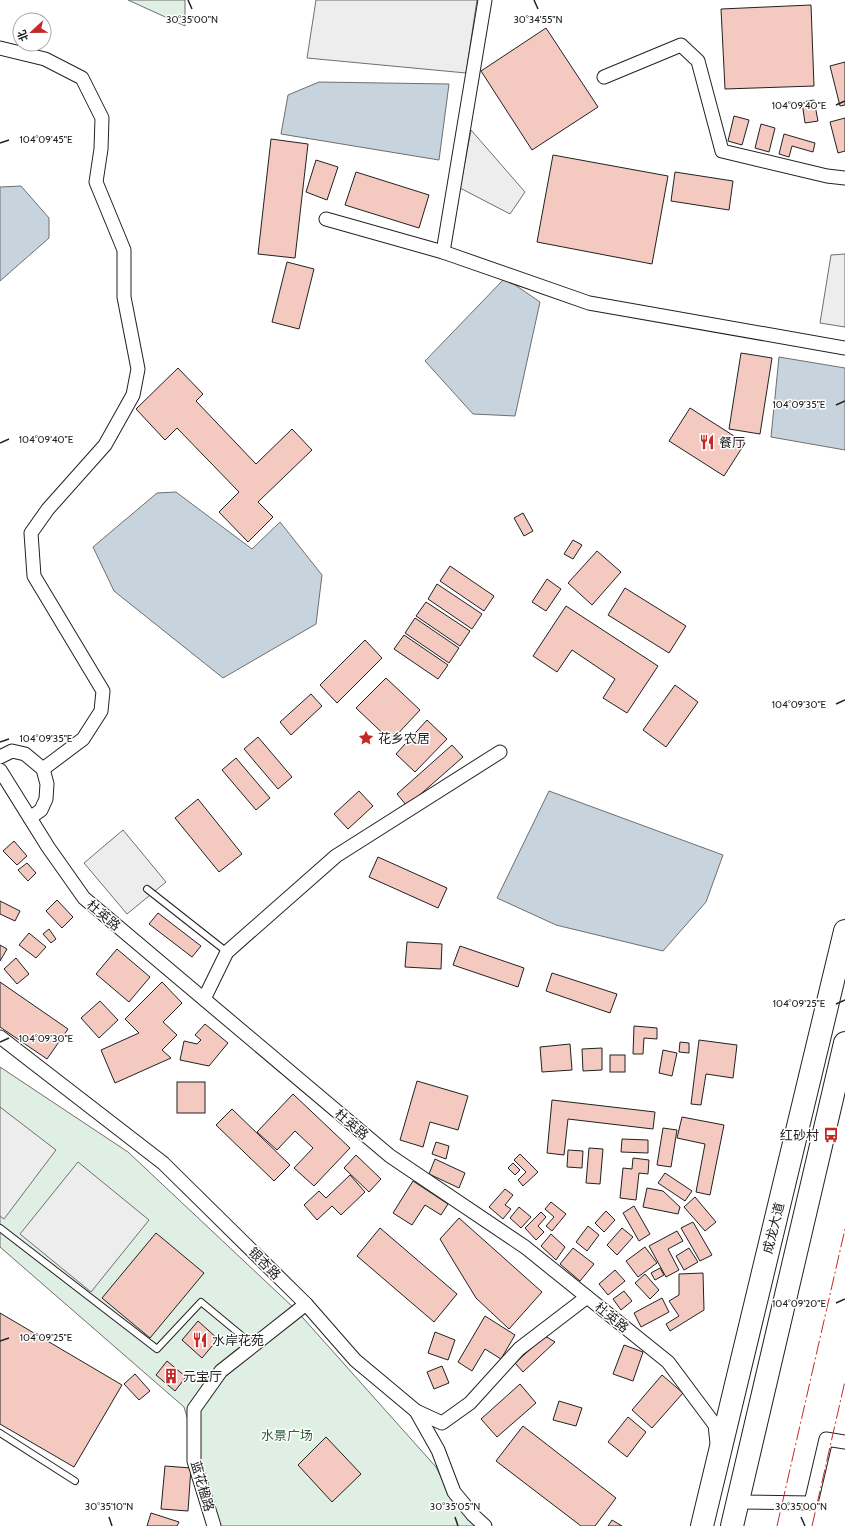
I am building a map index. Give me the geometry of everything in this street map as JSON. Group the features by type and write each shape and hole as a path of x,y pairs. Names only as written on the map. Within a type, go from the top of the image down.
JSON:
{"highway":[{"name":"成龙大道","path":"702,1526 845,931"},
{"path":"732,1526 845,1043"}],"street":[{"path":"443,252 486,0"},
{"path":"604,77 681,44 698,61 722,151 827,176 845,178"},
{"path":"0,48 45,59 82,78 102,118 101,149 96,182 124,250 124,297 138,369 133,395 106,445 48,509 31,533 34,576 103,691 102,711 83,739 43,769"},
{"path":"326,219 443,252 589,303 845,348"},
{"path":"0,757 12,751 25,754 43,769 47,784 46,799 41,810 30,818"},
{"path":"204,999 227,952 336,856 500,752"},
{"name":"杜英路","path":"0,770 30,818 84,898 390,1156 526,1247 668,1362 715,1425 719,1454"},
{"name":"银杏路","path":"0,1037 163,1162 306,1304 355,1360 416,1411 438,1450 454,1492 473,1515 486,1526"},
{"path":"416,1411 442,1423 470,1403 518,1349 587,1297"},
{"name":"蓝花楹路","path":"214,1526 194,1461 194,1409 221,1371 306,1304"},
{"path":"737,1502 811,1503 826,1439 845,1442"}],"lane":[{"path":"148,889 227,952"},
{"path":"1,1231 157,1349 201,1302 253,1345"},
{"path":"0,1433 75,1481"}],"green space":[{"path":"128,0 185,0 185,26"},
{"name":"水景广场","path":"0,1067 128,1152 295,1309 436,1467 456,1506 476,1526 220,1526 184,1407 0,1247"}],"shaded area":[{"path":"316,0 477,0 466,73 307,58"},
{"path":"319,82 449,84 439,160 281,134 288,95"},
{"path":"471,130 525,192 510,214 460,188"},
{"path":"21,186 49,218 49,238 0,281 0,187"},
{"path":"845,254 845,327 820,323 831,255"},
{"path":"505,278 540,302 515,416 473,414 425,361"},
{"path":"779,357 845,368 845,450 771,437"},
{"path":"176,492 252,549 280,522 322,575 316,624 223,678 114,591 93,547 157,493"},
{"path":"549,791 723,855 706,902 663,951 556,925 497,898"},
{"path":"123,830 166,882 127,914 84,863"},
{"path":"0,1107 56,1150 4,1219 0,1216"},
{"path":"78,1162 149,1220 91,1292 20,1234"}],"building":[{"path":"811,5 814,86 725,89 721,9"},
{"path":"546,28 598,107 532,150 481,71"},
{"path":"845,62 845,105 840,106 830,66"},
{"path":"814,100 818,121 805,123 802,102"},
{"path":"734,116 749,120 742,145 728,141"},
{"path":"845,118 845,151 838,153 830,122"},
{"path":"761,124 775,128 769,152 755,148"},
{"path":"784,134 815,143 813,152 792,146 789,157 779,154"},
{"path":"271,139 308,144 295,258 258,254"},
{"path":"553,155 668,176 652,264 537,242"},
{"path":"316,160 338,167 327,200 306,192"},
{"path":"356,172 429,195 419,228 345,205"},
{"path":"675,172 733,181 729,210 671,201"},
{"path":"287,262 314,269 299,329 272,322"},
{"name":"餐厅","path":"741,353 772,358 760,434 729,429"},
{"path":"178,368 203,394 196,401 256,464 292,429 312,450 258,502 273,517 248,542 219,512 239,492 177,428 165,440 136,409"},
{"name":"餐厅","path":"690,408 745,443 724,476 669,441"},
{"path":"523,513 533,531 524,536 514,518"},
{"path":"573,540 582,545 573,559 564,554"},
{"path":"597,551 621,572 592,605 568,583"},
{"path":"450,566 494,596 484,611 440,581"},
{"path":"547,579 561,589 546,611 532,602"},
{"path":"437,584 482,614 472,629 428,599"},
{"path":"625,588 686,626 669,653 608,615"},
{"path":"426,602 470,631 460,646 416,616"},
{"path":"566,606 658,666 627,713 603,698 615,679 572,650 557,672 533,656"},
{"path":"415,618 459,648 449,663 405,633"},
{"path":"404,635 448,665 438,679 394,649"},
{"path":"365,640 382,658 337,703 320,685"},
{"path":"386,678 420,710 391,741 356,708"},
{"path":"675,685 698,702 666,747 643,730"},
{"path":"311,694 322,706 291,735 280,722"},
{"path":"427,720 447,739 415,772 396,754"},
{"path":"258,737 292,777 278,789 244,749"},
{"path":"452,745 463,757 407,806 397,794"},
{"path":"236,758 270,798 256,810 222,770"},
{"path":"359,791 373,806 348,829 334,814"},
{"path":"198,799 242,854 219,872 175,818"},
{"path":"14,841 27,856 17,865 3,851"},
{"path":"378,857 447,888 438,908 369,877"},
{"path":"27,863 36,873 28,881 18,870"},
{"path":"57,900 73,917 62,928 46,911"},
{"path":"0,901 20,911 15,921 0,914"},
{"path":"158,913 201,946 192,957 149,924"},
{"path":"49,929 56,939 51,943 43,934"},
{"path":"29,933 46,947 36,958 19,945"},
{"path":"407,942 442,944 441,969 405,967"},
{"path":"0,945 7,949 0,961"},
{"path":"460,946 524,968 518,987 453,965"},
{"path":"117,949 150,977 129,1002 96,974"},
{"path":"16,958 29,974 17,984 4,969"},
{"path":"552,973 617,994 610,1013 546,991"},
{"path":"0,982 68,1029 47,1059 0,1027"},
{"path":"162,982 182,1003 163,1022 177,1035 162,1050 171,1058 115,1083 101,1050 139,1033 125,1019"},
{"path":"100,1001 118,1020 99,1038 81,1018"},
{"path":"205,1024 228,1043 209,1066 180,1060 184,1041 197,1044 201,1040 195,1035"},
{"path":"634,1026 657,1028 657,1039 644,1038 643,1054 633,1054"},
{"path":"699,1040 737,1045 733,1078 706,1074 701,1105 691,1104"},
{"path":"680,1042 689,1043 689,1053 679,1052"},
{"path":"570,1044 572,1070 542,1072 540,1047"},
{"path":"602,1048 602,1070 583,1071 582,1049"},
{"path":"663,1050 677,1053 672,1076 659,1073"},
{"path":"610,1055 625,1055 625,1072 610,1072"},
{"path":"417,1081 468,1096 458,1130 430,1122 423,1147 400,1140"},
{"path":"177,1082 205,1082 205,1113 177,1113"},
{"path":"293,1094 350,1148 314,1186 294,1168 313,1148 295,1131 277,1150 257,1132"},
{"path":"552,1100 655,1112 653,1129 568,1119 564,1155 547,1153"},
{"path":"232,1109 290,1165 274,1181 216,1125"},
{"path":"682,1117 724,1125 710,1195 696,1192 705,1144 677,1138"},
{"path":"663,1128 677,1130 671,1167 657,1165"},
{"path":"622,1139 648,1140 648,1153 621,1152"},
{"path":"436,1142 449,1146 446,1159 432,1154"},
{"path":"589,1148 603,1149 600,1184 586,1183"},
{"path":"568,1150 583,1151 582,1168 567,1167"},
{"path":"520,1154 538,1172 523,1186 518,1180 526,1172 514,1160"},
{"path":"356,1155 381,1179 369,1192 344,1168"},
{"path":"633,1158 649,1160 648,1174 639,1173 636,1200 620,1198 623,1168 632,1169"},
{"path":"435,1159 465,1173 459,1188 429,1174"},
{"path":"513,1163 520,1170 515,1175 508,1168"},
{"path":"665,1173 692,1191 685,1201 658,1183"},
{"path":"350,1175 365,1192 341,1215 332,1206 317,1220 304,1205 319,1191 326,1198"},
{"path":"413,1181 448,1204 441,1215 425,1205 412,1225 393,1213"},
{"path":"647,1188 663,1191 680,1207 678,1214 643,1207"},
{"path":"505,1189 513,1195 505,1205 511,1209 503,1219 489,1207"},
{"path":"695,1197 716,1222 705,1231 684,1207"},
{"path":"551,1202 566,1214 552,1231 546,1226 554,1217 545,1209"},
{"path":"634,1206 650,1234 639,1241 623,1213"},
{"path":"519,1207 531,1217 521,1228 510,1218"},
{"path":"606,1211 615,1220 604,1232 595,1223"},
{"path":"541,1212 546,1217 538,1226 544,1232 536,1240 525,1228"},
{"path":"459,1218 542,1292 509,1329 476,1298 440,1239"},
{"path":"693,1222 712,1255 700,1261 681,1228"},
{"path":"588,1226 599,1235 587,1251 576,1242"},
{"path":"380,1228 457,1294 434,1322 357,1256"},
{"path":"622,1228 633,1237 617,1255 607,1245"},
{"path":"677,1231 683,1241 668,1249 679,1270 666,1277 649,1246"},
{"path":"156,1233 204,1273 150,1338 102,1298"},
{"path":"551,1234 565,1247 556,1260 541,1246"},
{"path":"645,1247 657,1263 638,1277 626,1261"},
{"path":"573,1248 594,1264 580,1281 560,1264"},
{"path":"689,1248 698,1262 684,1270 676,1256"},
{"path":"660,1268 664,1275 655,1280 651,1273"},
{"path":"615,1270 625,1281 608,1295 599,1284"},
{"path":"703,1273 704,1310 670,1331 666,1324 679,1316 669,1301 679,1295 679,1274"},
{"path":"645,1274 659,1290 650,1299 635,1283"},
{"path":"624,1291 632,1301 621,1310 613,1299"},
{"path":"662,1298 669,1312 641,1327 634,1313"},
{"path":"0,1313 122,1385 74,1467 0,1424"},
{"path":"485,1316 515,1335 501,1359 485,1349 472,1371 458,1362"},
{"name":"水岸花苑","path":"198,1321 218,1339 202,1358 182,1340"},
{"path":"435,1332 455,1340 448,1360 428,1353"},
{"path":"545,1336 555,1342 523,1372 515,1363"},
{"path":"624,1345 643,1352 633,1381 613,1374"},
{"name":"元宝厅","path":"167,1361 186,1377 175,1391 156,1375"},
{"path":"442,1366 449,1383 434,1389 427,1372"},
{"path":"135,1374 150,1391 139,1400 124,1384"},
{"path":"662,1375 683,1393 652,1428 632,1410"},
{"path":"520,1384 536,1403 497,1437 481,1419"},
{"path":"559,1401 582,1408 576,1426 553,1420"},
{"path":"628,1417 646,1432 627,1457 608,1442"},
{"path":"523,1426 616,1498 595,1526 581,1526 496,1461"},
{"path":"326,1437 361,1474 332,1502 298,1465"},
{"path":"165,1466 191,1468 188,1511 161,1509"},
{"path":"151,1513 179,1522 177,1526 147,1526"},
{"path":"612,1520 622,1526 608,1526"}],"power":[{"path":"777,1526 845,1229"},
{"path":"812,1526 845,1381"}],"place":[{"name":"餐厅","path":"707,442"},
{"name":"花乡农居","path":"366,738"},
{"name":"红砂村","path":"831,1135"},
{"name":"水岸花苑","path":"200,1340"},
{"name":"元宝厅","path":"171,1376"}]}
